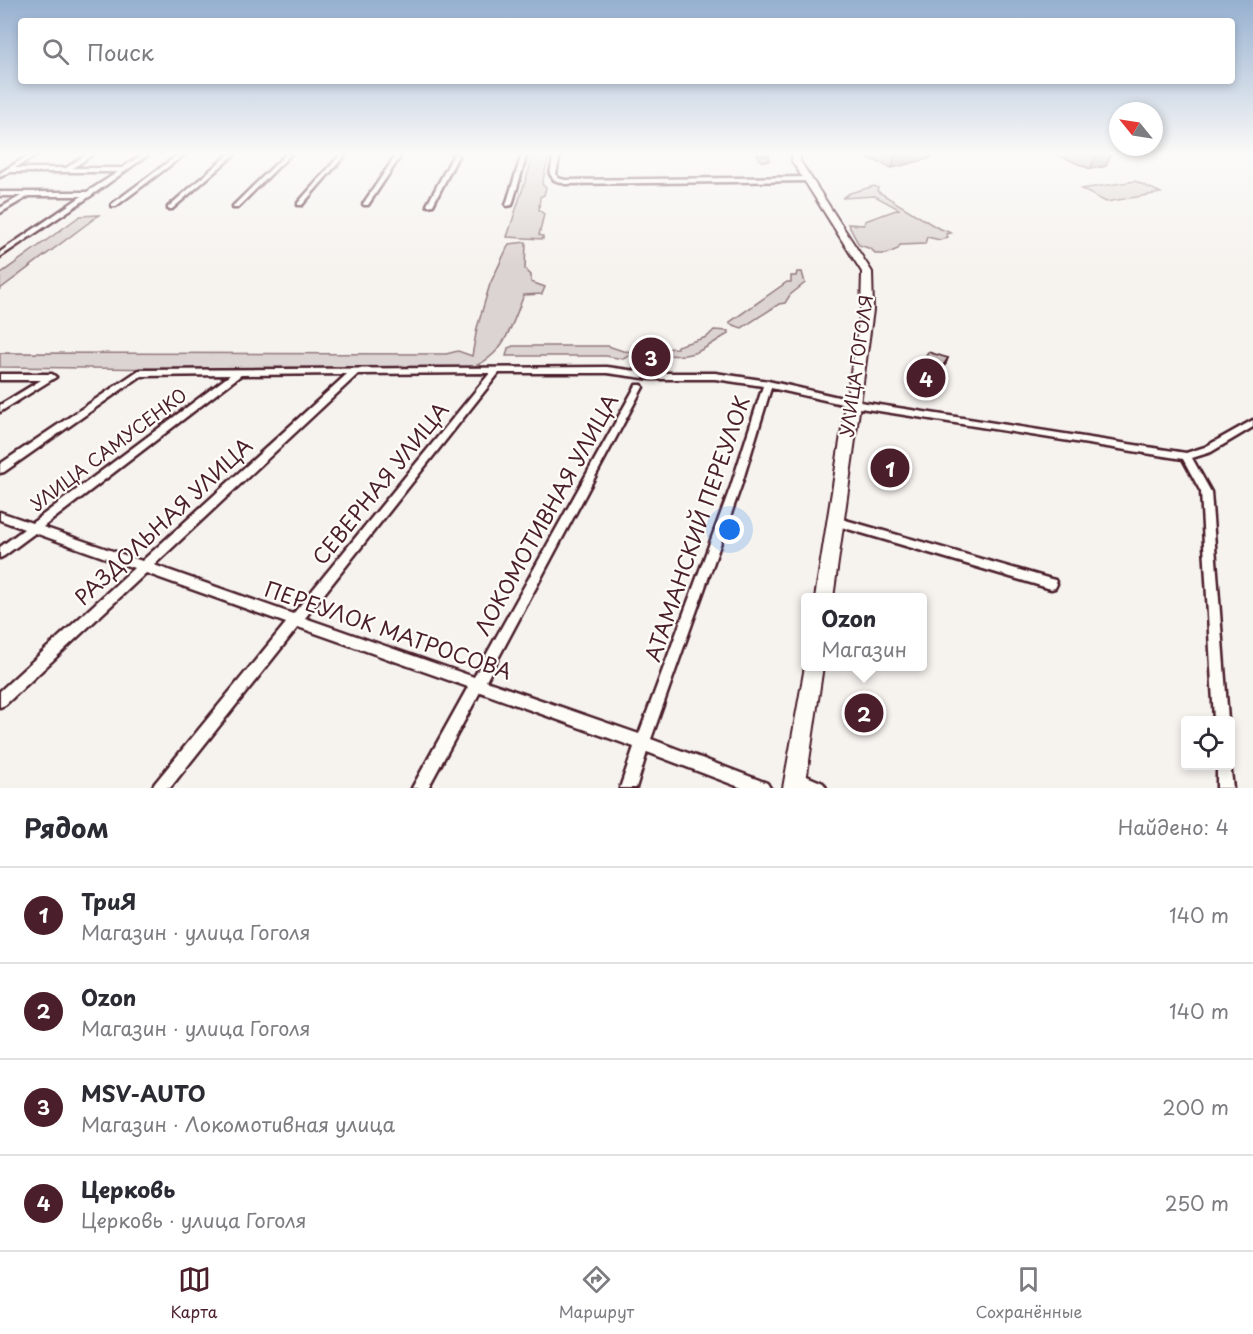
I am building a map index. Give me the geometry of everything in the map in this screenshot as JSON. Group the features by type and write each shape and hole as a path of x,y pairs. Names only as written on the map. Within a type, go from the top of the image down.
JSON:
{"main road":[{"name":"УЛИЦА ГОГОЛЯ","path":"815,191 867,272 867,310 825,593"},
{"path":"795,783 812,671"}],"street":[{"path":"0,255 95,191"},
{"path":"114,205 133,191"},
{"path":"170,208 190,191"},
{"path":"236,207 252,191"},
{"path":"300,204 312,191"},
{"path":"366,204 375,191"},
{"path":"430,205 438,191"},
{"path":"509,205 513,191"},
{"path":"0,194 90,194"},
{"path":"0,211 28,194"},
{"path":"0,469 139,373 607,370 651,376 715,376 768,384 853,403 1186,456 1208,450 1253,423"},
{"name":"СЕВЕРНАЯ УЛИЦА","path":"160,788 496,372"},
{"name":"УЛИЦА САМУСЕНКО","path":"0,553 238,373"},
{"name":"РАЗДОЛЬНАЯ УЛИЦА","path":"0,700 354,373"},
{"path":"0,377 52,377 0,409"},
{"name":"АТАМАНСКИЙ ПЕРЕУЛОК","path":"628,788 725,523 768,384"},
{"name":"ЛОКОМОТИВНАЯ УЛИЦА","path":"420,788 639,387"},
{"path":"1186,456 1206,492 1221,716"},
{"name":"ПЕРЕУЛОК МАТРОСОВА","path":"0,516 643,743 762,788"},
{"path":"835,521 1051,584"},
{"path":"1224,770 1225,788"},
{"path":"795,783 818,788"}],"shaded area":[{"path":"522,191 545,191 540,197 539,210 544,214 539,235 543,236 543,239 507,237"},
{"path":"877,191 936,227 951,233 946,234 948,237 940,240 927,237 925,244 900,245 898,249 886,254 876,254 871,249 859,245 848,224 864,225 865,221 899,209 875,196 842,198 850,193"},
{"path":"1084,191 1156,191 1161,193 1106,202"},
{"path":"99,215 0,289 0,274 80,216"},
{"path":"526,242 525,269 531,275 531,282 545,287 542,294 524,295 507,335 492,355 482,363 453,372 0,367 0,353 446,354 458,351 472,356 477,328 490,284 509,244"},
{"path":"797,272 802,272 805,283 790,295 785,303 779,304 742,328 730,324 787,282 791,282 791,276 796,276"},
{"path":"714,330 728,331 728,334 703,349 685,355 649,353 631,355 623,359 606,356 506,356 508,348 513,346 608,346 623,351 637,352 643,346 661,349 677,348 677,346 707,337"}],"building":[{"path":"928,352 948,358 934,379 914,372"}],"place":[{"name":"MSV-AUTO","path":"651,357"},
{"name":"Церковь","path":"926,378"},
{"name":"ТриЯ","path":"890,468"},
{"name":"Ozon","path":"864,713"}]}
